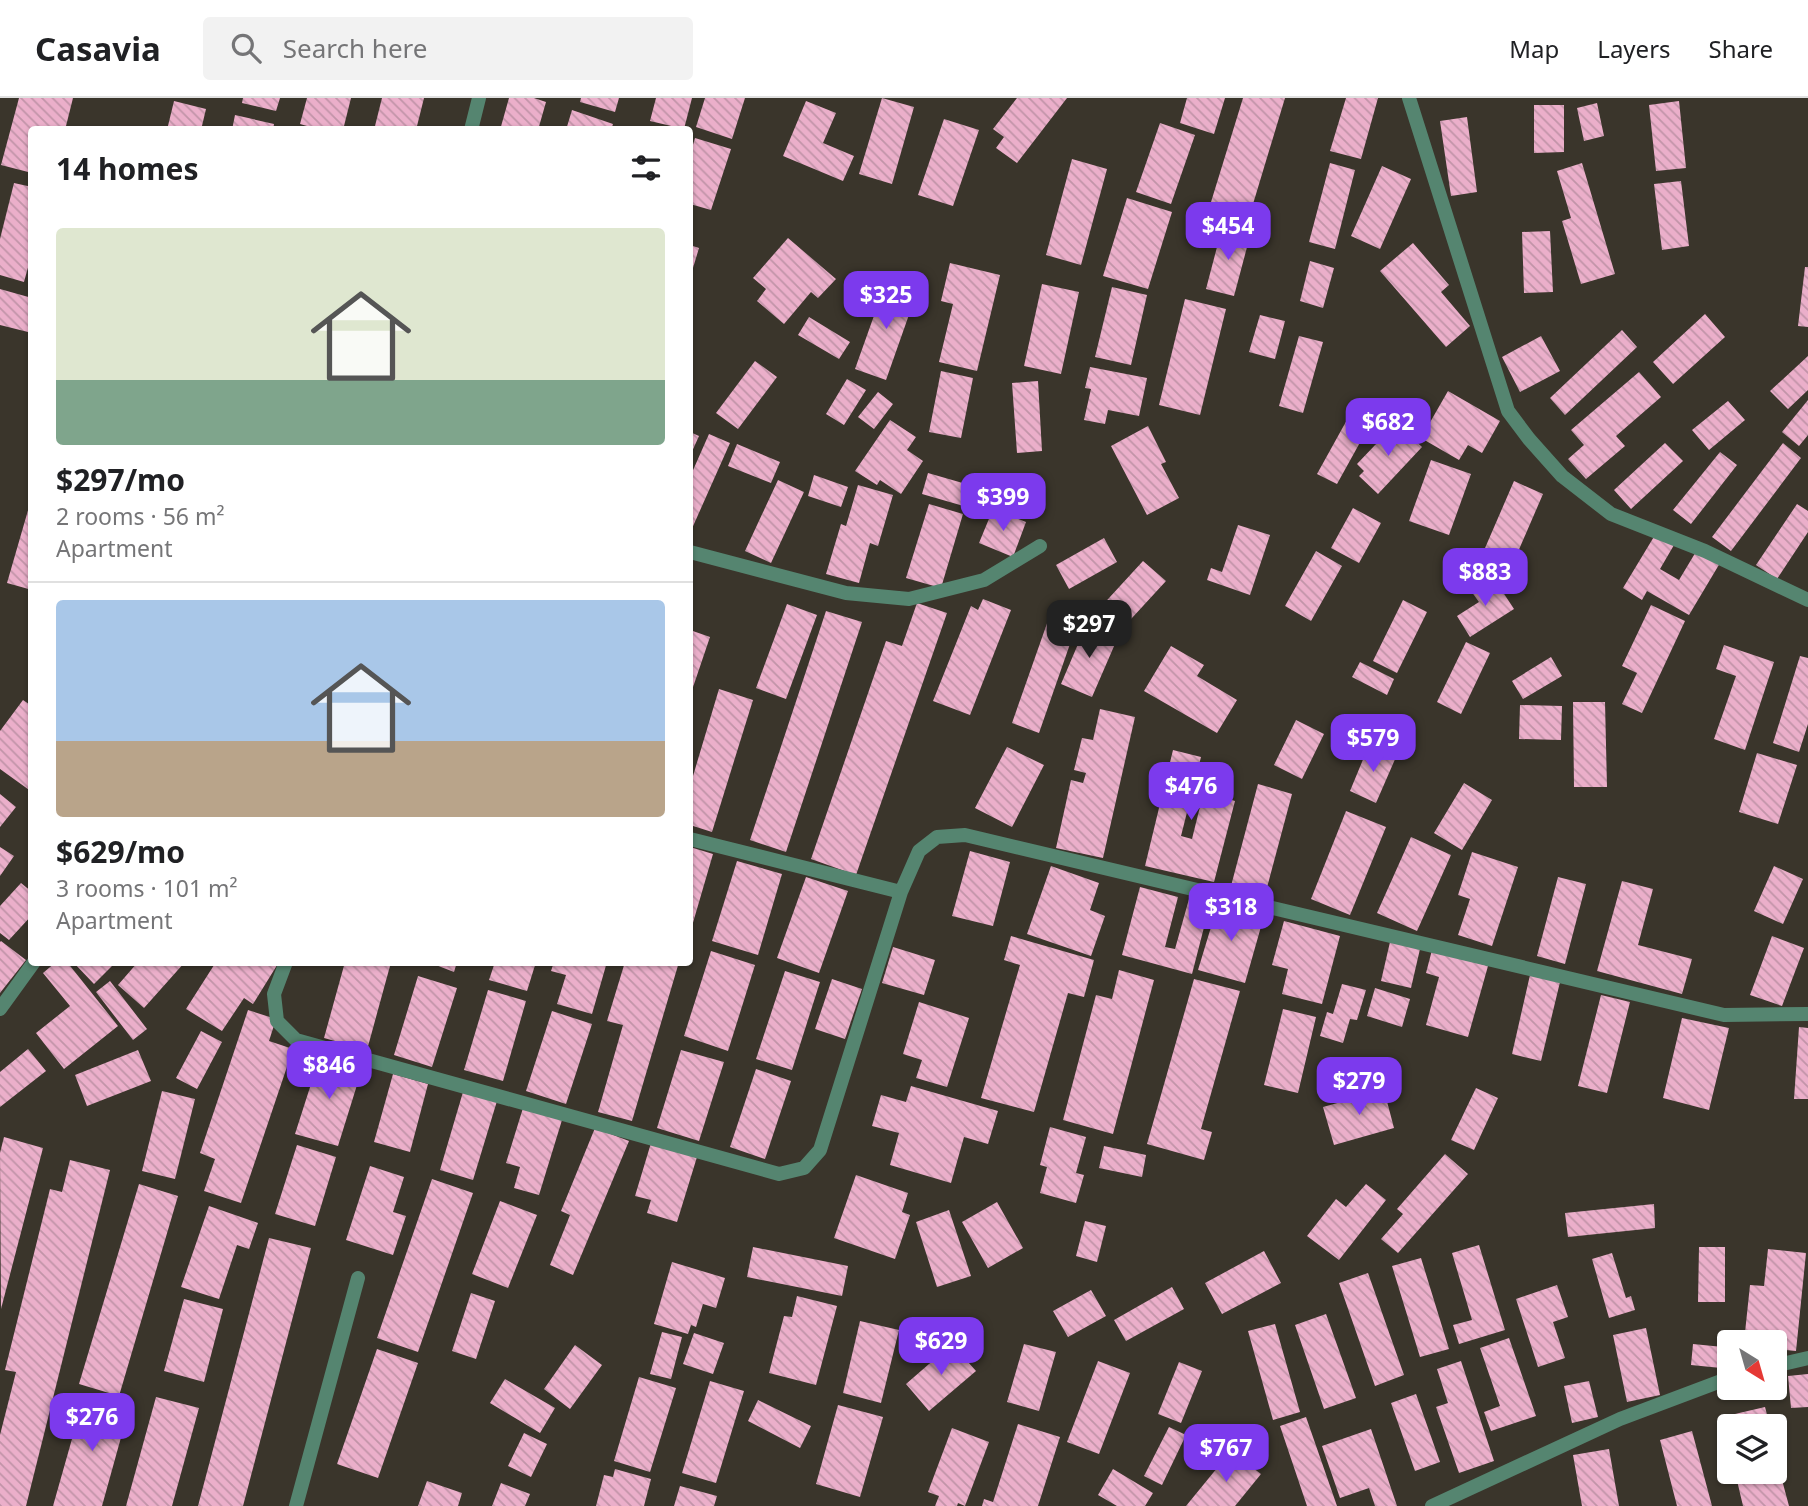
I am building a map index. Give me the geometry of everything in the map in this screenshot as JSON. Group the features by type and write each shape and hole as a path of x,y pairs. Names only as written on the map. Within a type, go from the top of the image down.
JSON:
{"street":[{"path":"472,126 479,98"},
{"path":"1409,98 1508,411 1530,439 1562,476 1611,514 1705,551 1808,600"},
{"path":"693,553 846,593 909,599 984,580 1040,547"},
{"path":"284,966 274,994 278,1021 296,1040 779,1174 804,1168 820,1150 901,892 919,851 937,837 965,835 1724,1015 1808,1014"},
{"path":"693,840 901,892"},
{"path":"0,1009 31,966"},
{"path":"296,1506 358,1278"},
{"path":"1787,1363 1808,1357"},
{"path":"1432,1506 1620,1419 1717,1383"}],"building":[{"path":"19,98 73,98 66,126 28,126 28,172 1,165"},
{"path":"243,98 280,98 276,111 242,103"},
{"path":"307,98 351,98 344,126 300,124"},
{"path":"382,98 424,98 417,126 375,126"},
{"path":"509,98 534,98 546,102 539,126 501,126"},
{"path":"581,98 619,98 615,112 580,102"},
{"path":"656,98 692,98 685,126 650,121"},
{"path":"705,98 745,98 732,139 696,127"},
{"path":"882,98 914,107 892,184 859,174"},
{"path":"1017,98 1067,98 1017,163 996,148 1004,137 993,129"},
{"path":"1187,98 1225,98 1214,134 1180,123"},
{"path":"1243,98 1285,98 1250,214 1211,202"},
{"path":"1346,98 1378,98 1361,159 1330,151"},
{"path":"174,101 206,109 202,126 168,126"},
{"path":"806,101 836,113 823,143 854,156 843,181 783,156"},
{"path":"1679,101 1686,168 1656,171 1649,105"},
{"path":"1597,103 1604,136 1584,141 1577,108"},
{"path":"1534,105 1564,105 1564,152 1534,153"},
{"path":"572,110 613,124 612,126 567,126"},
{"path":"235,115 274,124 274,126 233,126"},
{"path":"1467,117 1477,192 1451,196 1440,121"},
{"path":"944,119 979,130 953,206 918,195"},
{"path":"1160,123 1195,135 1171,204 1136,192"},
{"path":"695,138 731,149 711,210 693,205"},
{"path":"1072,159 1107,169 1081,265 1046,255"},
{"path":"1330,163 1355,170 1335,249 1309,242"},
{"path":"1582,163 1615,274 1581,284 1562,221 1571,218 1557,171"},
{"path":"1382,166 1411,179 1380,249 1351,236"},
{"path":"1681,181 1689,246 1662,250 1654,184"},
{"path":"14,183 28,186 28,268 24,282 0,275 0,239"},
{"path":"1127,198 1172,212 1148,289 1103,276"},
{"path":"1222,228 1250,236 1234,296 1206,289"},
{"path":"1550,231 1553,292 1524,293 1522,232"},
{"path":"788,238 836,279 818,298 811,292 784,324 757,301 766,289 753,278"},
{"path":"1413,243 1449,285 1441,292 1470,326 1446,347 1380,271"},
{"path":"693,246 699,248 693,268"},
{"path":"1310,261 1334,268 1323,308 1300,301"},
{"path":"950,263 1000,275 977,371 939,362 953,304 941,301"},
{"path":"1805,267 1808,267 1808,327 1798,326"},
{"path":"886,282 917,292 886,380 855,369"},
{"path":"1042,284 1079,292 1061,374 1024,366"},
{"path":"1112,287 1147,295 1131,365 1095,357"},
{"path":"0,289 28,297 28,332 0,325"},
{"path":"1185,299 1226,309 1200,415 1159,405"},
{"path":"1705,314 1725,337 1673,384 1653,362"},
{"path":"1260,315 1285,321 1275,359 1249,352"},
{"path":"809,317 850,342 839,359 798,335"},
{"path":"1622,330 1637,347 1565,415 1550,398"},
{"path":"1299,336 1323,342 1303,413 1279,406"},
{"path":"1541,336 1560,371 1520,392 1502,357"},
{"path":"1808,356 1808,390 1788,409 1770,391"},
{"path":"755,361 777,377 738,429 716,413"},
{"path":"1090,367 1147,378 1139,416 1108,410 1105,424 1084,420 1091,389 1085,388"},
{"path":"941,371 973,378 961,438 929,432"},
{"path":"1639,372 1661,397 1616,436 1625,446 1586,479 1568,459 1584,445 1571,430"},
{"path":"847,379 866,390 844,425 826,414"},
{"path":"1038,381 1042,451 1017,453 1012,383"},
{"path":"1448,391 1500,421 1482,453 1468,445 1459,460 1421,438"},
{"path":"878,392 893,404 874,429 858,417"},
{"path":"1808,400 1808,435 1799,446 1782,432"},
{"path":"1728,401 1745,420 1709,450 1692,430"},
{"path":"1348,418 1368,428 1337,484 1317,474"},
{"path":"890,420 916,437 907,450 923,461 901,494 880,480 877,485 855,471"},
{"path":"1396,423 1422,447 1378,494 1359,476 1364,471 1357,464"},
{"path":"1148,426 1166,462 1161,464 1179,498 1147,515 1111,446"},
{"path":"693,433 699,436 693,449"},
{"path":"709,434 730,443 693,526 693,470"},
{"path":"1665,443 1683,461 1631,509 1614,490"},
{"path":"1783,443 1801,458 1731,551 1712,537"},
{"path":"737,444 780,462 771,483 728,466"},
{"path":"1720,452 1737,465 1691,524 1673,510"},
{"path":"1431,460 1471,474 1449,535 1409,521"},
{"path":"928,473 973,486 967,507 922,494"},
{"path":"814,475 848,487 841,507 808,496"},
{"path":"778,480 804,492 771,563 745,551"},
{"path":"1514,481 1543,494 1511,568 1482,555"},
{"path":"858,485 893,495 878,546 870,543 859,583 826,574 841,524 846,526"},
{"path":"929,504 963,514 941,588 906,578"},
{"path":"1797,504 1808,511 1808,532 1777,579 1756,565"},
{"path":"1353,508 1381,523 1359,563 1331,548"},
{"path":"993,509 1026,522 1013,557 979,543"},
{"path":"28,510 28,589 7,583"},
{"path":"1238,525 1270,535 1250,595 1207,580 1211,568 1222,572"},
{"path":"1655,535 1674,545 1660,569 1679,580 1697,550 1720,563 1689,615 1647,591 1642,600 1623,588"},
{"path":"1104,538 1117,562 1069,589 1056,565"},
{"path":"1316,551 1342,566 1311,621 1285,606"},
{"path":"1143,561 1166,581 1120,631 1098,610"},
{"path":"1493,577 1514,609 1470,637 1457,616 1479,602 1471,591"},
{"path":"983,599 1011,610 970,715 933,701 971,606 978,610"},
{"path":"1403,600 1427,612 1397,673 1373,661"},
{"path":"917,603 947,613 856,875 811,859 886,641 902,646"},
{"path":"787,604 817,615 786,699 756,688"},
{"path":"1651,605 1685,621 1642,713 1622,704 1637,673 1622,666"},
{"path":"826,611 862,622 786,852 750,840"},
{"path":"1051,612 1078,621 1039,733 1012,723"},
{"path":"1087,623 1118,637 1092,697 1061,684"},
{"path":"693,631 710,637 693,687"},
{"path":"1466,642 1490,653 1461,714 1437,702"},
{"path":"1724,645 1774,662 1745,750 1714,739 1736,676 1716,669"},
{"path":"1171,646 1204,665 1197,676 1237,700 1217,733 1144,691"},
{"path":"1800,656 1808,658 1808,724 1799,752 1773,743"},
{"path":"1551,657 1562,676 1523,699 1512,681"},
{"path":"1360,662 1394,679 1387,695 1352,677"},
{"path":"719,689 753,700 712,832 693,826 693,776"},
{"path":"23,700 28,703 28,789 0,769 0,731"},
{"path":"1573,702 1605,702 1607,787 1574,787"},
{"path":"1520,705 1562,706 1561,740 1519,739"},
{"path":"1100,709 1135,717 1103,858 1056,848 1071,780 1083,783 1086,773 1074,770 1082,738 1093,740"},
{"path":"1296,720 1324,734 1302,779 1274,765"},
{"path":"1369,745 1396,757 1376,803 1350,791"},
{"path":"1007,747 1044,765 1012,827 975,808"},
{"path":"1173,750 1201,757 1181,836 1192,839 1210,766 1229,771 1222,797 1235,801 1214,882 1145,866"},
{"path":"1757,753 1797,765 1778,824 1739,812"},
{"path":"1464,783 1492,800 1462,850 1434,833"},
{"path":"1258,784 1292,794 1265,895 1231,886"},
{"path":"0,794 16,807 0,827"},
{"path":"1346,811 1386,827 1350,915 1311,899"},
{"path":"1411,837 1451,855 1417,931 1377,913"},
{"path":"0,847 14,856 0,876"},
{"path":"693,848 713,854 693,923"},
{"path":"970,851 1010,862 993,926 952,916"},
{"path":"1472,852 1518,867 1492,946 1458,935 1470,899 1458,895"},
{"path":"737,861 782,874 758,955 712,941"},
{"path":"1051,866 1099,883 1090,910 1105,916 1091,956 1027,934"},
{"path":"1774,866 1803,879 1783,924 1754,911"},
{"path":"806,877 848,891 819,973 777,958"},
{"path":"1558,877 1586,884 1565,964 1537,956"},
{"path":"1622,881 1653,889 1638,945 1692,959 1682,994 1597,971"},
{"path":"21,883 28,889 28,919 9,940 0,933 0,906"},
{"path":"1140,887 1178,897 1165,947 1175,949 1189,899 1210,904 1192,974 1122,955"},
{"path":"1218,904 1264,916 1245,983 1198,970"},
{"path":"1284,921 1340,936 1322,1004 1282,994 1288,969 1272,965"},
{"path":"1011,936 1094,960 1084,997 1068,993 1034,1112 981,1098 1020,965 1004,960"},
{"path":"1772,936 1804,948 1782,1006 1750,995"},
{"path":"0,942 26,960 0,993"},
{"path":"1390,942 1420,949 1411,988 1381,981"},
{"path":"893,947 935,960 924,995 882,983"},
{"path":"1432,950 1488,966 1468,1037 1426,1025 1439,977 1426,973"},
{"path":"711,951 755,965 728,1051 684,1036"},
{"path":"51,966 70,966 118,1026 64,1069 36,1033 70,1006 43,973"},
{"path":"77,966 112,966 94,984"},
{"path":"135,966 181,966 144,1008 118,985"},
{"path":"213,966 277,966 253,1004 244,998 222,1031 186,1009"},
{"path":"344,966 390,966 367,1050 324,1038"},
{"path":"438,966 456,966 454,972"},
{"path":"494,966 535,966 527,991 489,980"},
{"path":"553,966 606,966 592,1014 557,1004 566,975 551,971"},
{"path":"624,966 678,966 632,1121 598,1112 623,1025 607,1021"},
{"path":"1119,970 1154,980 1113,1134 1063,1120 1096,995 1112,999"},
{"path":"785,971 820,982 792,1070 756,1059"},
{"path":"1530,975 1560,982 1541,1061 1512,1054"},
{"path":"418,976 457,988 432,1067 394,1055"},
{"path":"832,979 862,989 845,1039 815,1029"},
{"path":"1194,979 1240,991 1201,1129 1212,1132 1204,1160 1147,1144"},
{"path":"110,981 147,1029 133,1040 96,992"},
{"path":"1342,984 1366,990 1357,1020 1350,1019 1343,1043 1320,1036 1327,1012 1333,1014"},
{"path":"1375,988 1410,999 1402,1027 1367,1016"},
{"path":"488,990 526,1001 503,1081 464,1070"},
{"path":"1601,995 1630,1002 1607,1093 1578,1086"},
{"path":"919,1002 969,1018 947,1087 916,1078 922,1060 903,1054"},
{"path":"1283,1009 1316,1017 1298,1093 1264,1085"},
{"path":"248,1010 276,1019 269,1041 293,1049 241,1203 204,1191 215,1159 200,1153"},
{"path":"552,1011 592,1024 566,1104 526,1091"},
{"path":"1682,1018 1729,1028 1709,1110 1663,1098"},
{"path":"1799,1027 1808,1028 1808,1099 1794,1099"},
{"path":"201,1031 222,1042 197,1089 176,1078"},
{"path":"28,1049 46,1071 0,1107 0,1072"},
{"path":"138,1050 151,1081 87,1106 75,1075"},
{"path":"681,1050 724,1062 699,1141 657,1128"},
{"path":"320,1056 362,1069 338,1146 295,1134"},
{"path":"756,1069 791,1081 765,1159 730,1147"},
{"path":"393,1074 428,1084 410,1152 374,1142"},
{"path":"911,1086 998,1111 988,1144 964,1137 951,1183 890,1165 899,1133 872,1126 881,1095 906,1102"},
{"path":"1476,1088 1498,1098 1474,1150 1451,1140"},
{"path":"1384,1090 1394,1128 1334,1145 1323,1107"},
{"path":"162,1091 195,1099 175,1179 142,1171"},
{"path":"463,1092 497,1101 473,1180 440,1170"},
{"path":"523,1108 562,1120 539,1195 514,1188 520,1167 506,1163"},
{"path":"1050,1127 1086,1137 1076,1173 1084,1175 1076,1203 1040,1193 1047,1167 1040,1165"},
{"path":"595,1128 629,1141 573,1275 550,1265 570,1215 561,1211"},
{"path":"4,1137 43,1148 1,1309 0,1153"},
{"path":"651,1143 697,1157 677,1222 647,1213 651,1200 635,1196"},
{"path":"297,1145 336,1157 315,1226 275,1214"},
{"path":"1104,1146 1146,1155 1142,1177 1099,1168"},
{"path":"1445,1154 1468,1174 1398,1253 1381,1239 1403,1214 1397,1209"},
{"path":"70,1160 110,1170 26,1506 0,1506 0,1435 16,1372 5,1370 50,1189 62,1192"},
{"path":"370,1166 404,1177 393,1212 406,1216 393,1255 346,1240"},
{"path":"856,1175 908,1193 902,1212 910,1215 895,1259 834,1238"},
{"path":"432,1179 473,1193 418,1352 377,1338"},
{"path":"139,1184 178,1196 119,1396 79,1384"},
{"path":"1366,1184 1386,1200 1339,1260 1307,1236 1336,1199 1346,1207"},
{"path":"500,1201 537,1215 508,1288 472,1274"},
{"path":"997,1202 1023,1248 988,1268 962,1222"},
{"path":"1654,1204 1655,1228 1568,1237 1565,1213"},
{"path":"209,1206 258,1223 249,1249 237,1245 219,1299 181,1287"},
{"path":"949,1210 971,1276 937,1287 916,1222"},
{"path":"1085,1221 1106,1226 1097,1262 1076,1256"},
{"path":"269,1238 311,1248 243,1506 198,1506"},
{"path":"1479,1245 1505,1330 1459,1344 1453,1325 1472,1320 1452,1253"},
{"path":"753,1247 848,1266 842,1296 747,1277"},
{"path":"1699,1247 1725,1247 1725,1302 1698,1302"},
{"path":"1768,1249 1806,1253 1796,1351 1787,1350 1787,1330 1745,1330 1750,1285 1764,1286"},
{"path":"1264,1251 1281,1283 1222,1314 1205,1283"},
{"path":"1612,1253 1626,1298 1631,1296 1635,1310 1609,1318 1592,1259"},
{"path":"1421,1258 1449,1349 1420,1357 1392,1266"},
{"path":"672,1262 725,1278 716,1308 703,1304 696,1327 691,1325 688,1334 654,1324"},
{"path":"1368,1273 1404,1375 1375,1386 1339,1283"},
{"path":"1557,1285 1568,1317 1553,1322 1565,1358 1538,1367 1516,1299"},
{"path":"1172,1287 1184,1309 1126,1341 1114,1320"},
{"path":"1091,1290 1106,1316 1068,1337 1053,1311"},
{"path":"471,1293 495,1301 476,1359 452,1351"},
{"path":"797,1296 837,1306 816,1385 769,1373 784,1316 792,1317"},
{"path":"184,1299 223,1309 204,1382 164,1371"},
{"path":"1326,1314 1356,1398 1324,1409 1295,1325"},
{"path":"860,1321 899,1330 881,1403 843,1393"},
{"path":"1275,1324 1300,1412 1273,1420 1248,1331"},
{"path":"1646,1328 1660,1395 1627,1402 1613,1335"},
{"path":"662,1332 682,1337 671,1379 650,1374"},
{"path":"694,1333 724,1343 713,1374 683,1364"},
{"path":"1509,1338 1536,1416 1491,1431 1484,1412 1500,1406 1480,1348"},
{"path":"952,1344 976,1371 929,1411 906,1384"},
{"path":"1024,1344 1056,1352 1039,1411 1007,1402"},
{"path":"1693,1344 1717,1346 1717,1368 1691,1365"},
{"path":"575,1345 602,1365 570,1409 544,1389"},
{"path":"377,1349 418,1363 378,1478 337,1464"},
{"path":"1098,1361 1130,1373 1099,1454 1067,1442"},
{"path":"1461,1361 1494,1461 1459,1473 1436,1407 1448,1403 1437,1369"},
{"path":"1179,1362 1202,1371 1181,1423 1158,1414"},
{"path":"1808,1374 1808,1407 1791,1408 1788,1376"},
{"path":"639,1377 676,1388 650,1472 614,1461"},
{"path":"505,1379 555,1408 540,1433 490,1403"},
{"path":"710,1381 744,1391 716,1483 682,1473"},
{"path":"1589,1381 1598,1417 1572,1423 1564,1386"},
{"path":"85,1393 130,1405 102,1506 53,1506"},
{"path":"1416,1394 1440,1462 1415,1471 1391,1403"},
{"path":"156,1397 199,1408 172,1506 126,1506"},
{"path":"758,1400 811,1426 800,1448 748,1421"},
{"path":"838,1405 883,1417 860,1497 816,1484"},
{"path":"1765,1407 1767,1414 1735,1414"},
{"path":"1306,1417 1337,1506 1307,1506 1280,1426"},
{"path":"1018,1424 1060,1437 1038,1506 982,1506 984,1499 993,1502"},
{"path":"1169,1427 1186,1435 1162,1485 1144,1476"},
{"path":"952,1428 989,1442 965,1506 958,1503 957,1506 935,1506 939,1496 928,1492"},
{"path":"1371,1429 1397,1506 1375,1506 1369,1488 1340,1498 1322,1446"},
{"path":"1692,1431 1712,1506 1677,1506 1660,1440"},
{"path":"524,1433 547,1444 531,1477 508,1466"},
{"path":"1609,1449 1619,1506 1582,1506 1573,1455"},
{"path":"1231,1451 1261,1474 1235,1506 1186,1506"},
{"path":"615,1469 651,1479 644,1506 596,1506 604,1475 613,1477"},
{"path":"1113,1469 1153,1493 1145,1506 1117,1506 1098,1495"},
{"path":"427,1481 462,1493 458,1506 418,1506"},
{"path":"501,1483 530,1494 525,1506 492,1506"},
{"path":"1738,1484 1783,1484 1789,1506 1743,1506"},
{"path":"680,1486 717,1496 714,1506 674,1506"}]}
